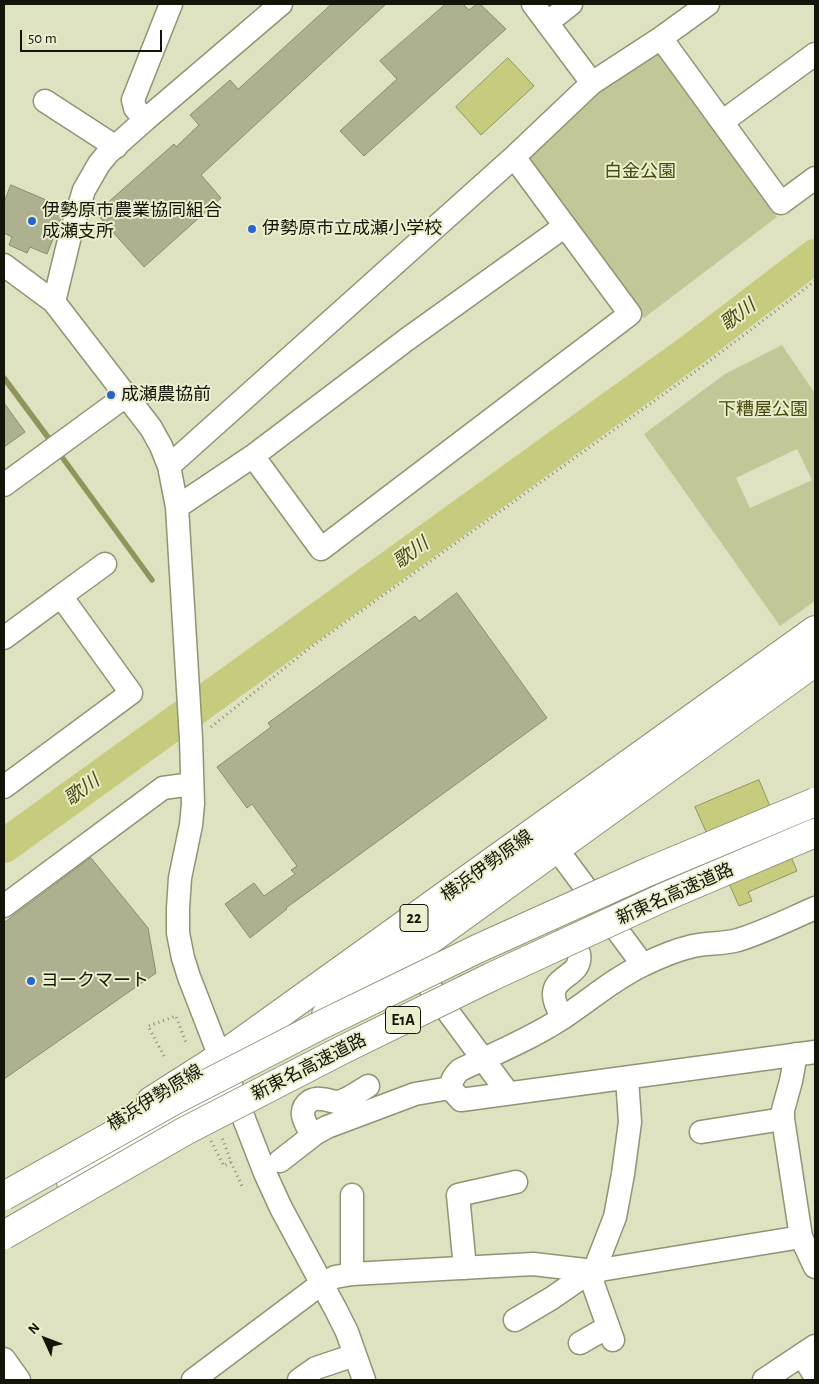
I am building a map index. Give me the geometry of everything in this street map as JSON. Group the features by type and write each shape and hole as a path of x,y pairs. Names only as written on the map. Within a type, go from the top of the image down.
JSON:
{"main road":[{"name":"横浜伊勢原線","path":"4,1194 220,1057 815,630"},
{"name":"横浜伊勢原線","path":"4,1224 230,1084 815,662"},
{"name":"新東名高速道路","path":"4,1194 175,1100 355,1008 477,949 815,802"},
{"name":"新東名高速道路","path":"4,1235 185,1130 344,1049 490,977 662,898 815,833"}],"street":[{"path":"145,120 135,108 133,100 171,4"},
{"path":"54,302 70,236 84,190 99,164 145,120 281,4"},
{"path":"533,4 592,83"},
{"path":"547,23 571,4"},
{"path":"170,466 514,157 592,83 708,4"},
{"path":"660,38 781,203 815,178"},
{"path":"722,122 815,54"},
{"path":"53,101 116,147"},
{"path":"253,456 321,548 630,314 514,157"},
{"path":"177,507 253,456 406,340 565,226"},
{"path":"4,265 54,302 151,428 170,466 177,507 193,804 191,825 180,878 178,908 178,933 183,958 265,1173 281,1208 343,1325 364,1380"},
{"path":"4,485 127,395"},
{"path":"4,638 105,564"},
{"path":"4,787 131,693 61,596"},
{"path":"4,906 164,788 192,784"},
{"path":"556,848 644,965"},
{"path":"806,1053 460,1100 451,1089 451,1082 460,1070 548,1027 586,1003 616,980 644,965 682,949 737,940 815,908"},
{"path":"562,1018 555,1004 554,989 558,983 575,969 579,963 579,954"},
{"path":"407,956 508,1093"},
{"path":"806,1053 791,1081 783,1110 783,1119 801,1237 815,1267"},
{"path":"580,1343 611,1333 593,1284 592,1271 615,1217 630,1122 627,1078"},
{"path":"312,1135 302,1116 307,1104 313,1099 320,1098 335,1102 342,1101 368,1086"},
{"path":"280,1161 312,1135 328,1127 415,1094 451,1089"},
{"path":"701,1132 783,1119"},
{"path":"465,1268 458,1195 516,1182"},
{"path":"352,1195 352,1274"},
{"path":"193,1380 321,1284 334,1277 352,1274 533,1264 592,1271 801,1237"},
{"path":"515,1320 592,1271"},
{"path":"764,1380 808,1350 815,1376"},
{"path":"299,1380 316,1368 355,1355"},
{"path":"4,1359 19,1380"}],"path":[{"path":"191,741 311,647 703,366 815,282"},
{"path":"164,1056 148,1026 176,1016 186,1044"},
{"path":"222,1136 242,1186"},
{"path":"210,1140 224,1166 232,1162"}],"green space":[{"name":"白金公園","path":"658,48 777,217 644,318 521,158 588,98"},
{"name":"下糟屋公園","path":"782,345 815,391 815,601 780,626 644,434 725,374","holes":["797,449 812,480 750,508 736,478"]}],"shaded area":[{"path":"508,58 534,86 481,135 456,107"},
{"path":"759,780 797,871 748,892 752,901 739,906 695,807"}],"building":[{"path":"332,4 386,4 201,175 221,198 144,267 96,213 174,144 176,147 199,125 190,115 230,80 238,89"},
{"path":"446,4 463,4 469,10 480,4 506,29 364,156 340,131 397,79 380,61"},
{"name":"伊勢原市農業協同組合 成瀬支所","path":"11,185 65,208 47,254 30,247 27,253 9,245 12,237 4,233 4,203"},
{"path":"4,403 25,432 4,447"},
{"path":"457,593 547,718 286,908 250,938 225,904 254,883 264,896 295,874 291,870 297,866 252,804 247,808 217,767 271,727 268,723 415,616 419,621"},
{"path":"91,858 148,928 156,973 4,1079 4,923"}],"waterway":[{"name":"歌川","path":"4,846 692,350 815,256"},
{"path":"4,378 50,440"},
{"path":"59,453 152,580"}],"place":[{"name":"伊勢原市農業協同組合 成瀬支所","path":"32,221"},
{"name":"伊勢原市立成瀬小学校","path":"252,229"},
{"name":"成瀬農協前","path":"111,395"},
{"name":"ヨークマート","path":"31,981"}]}
